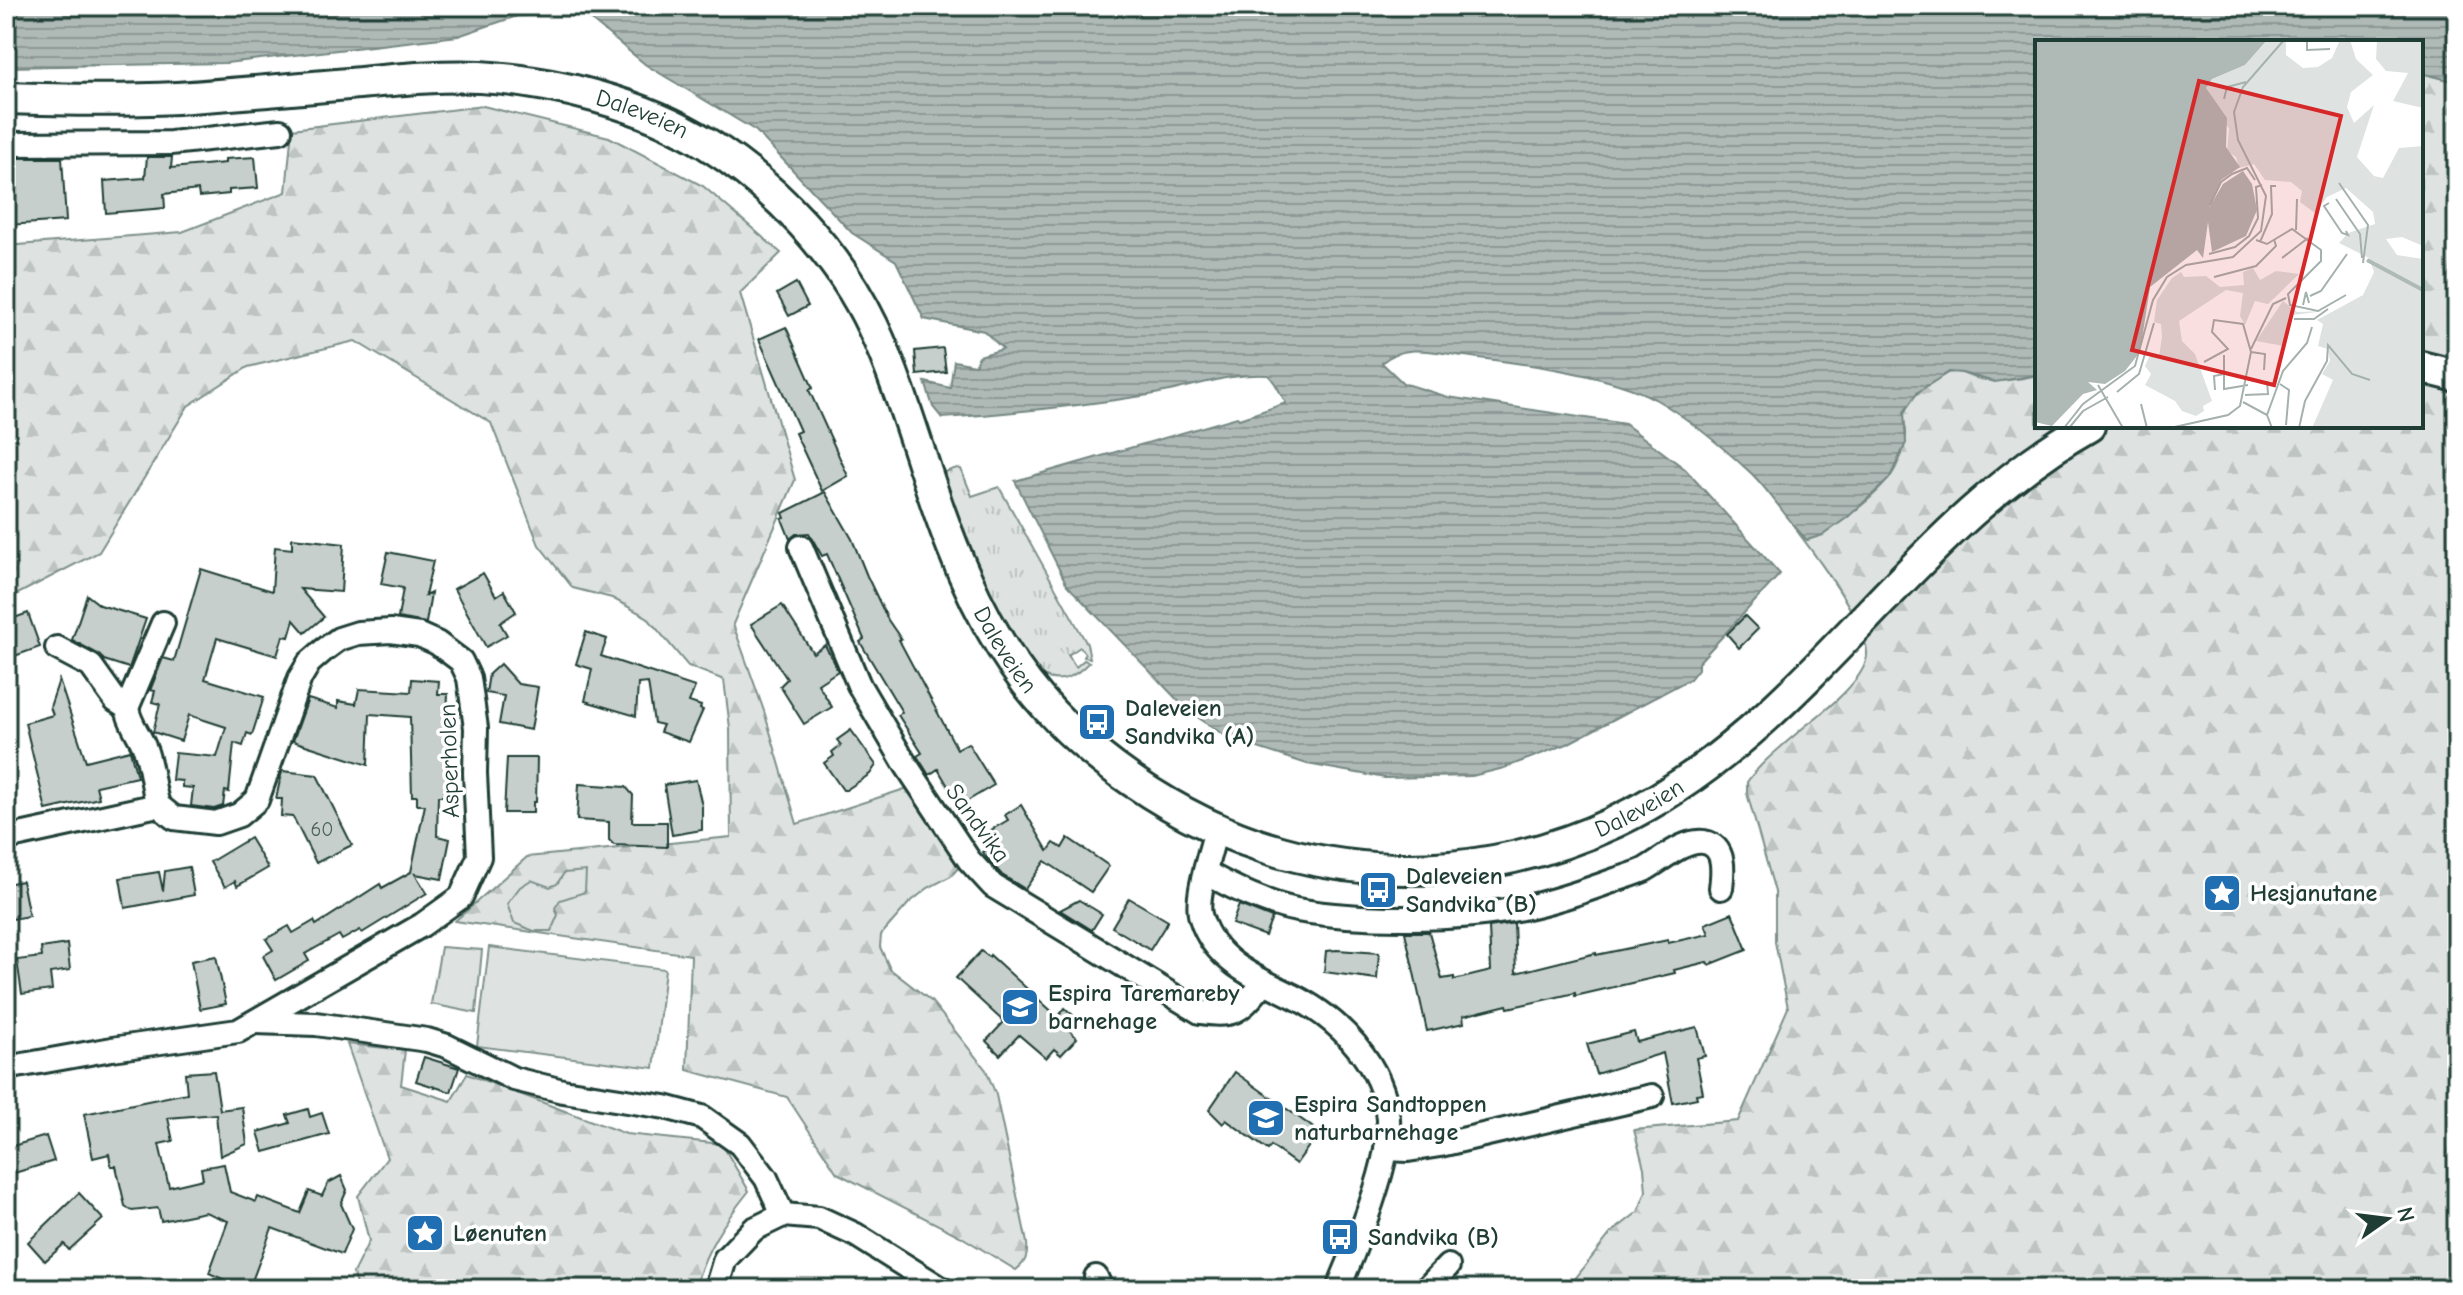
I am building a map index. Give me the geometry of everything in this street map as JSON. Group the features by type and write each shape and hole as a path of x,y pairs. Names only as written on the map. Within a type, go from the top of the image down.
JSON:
{"main road":[{"name":"Daleveien","path":"6,98 87,101 172,98 393,80 478,77 586,95 648,114 705,142 765,186 817,241 848,281 872,326 896,383 964,574 988,623 1017,670 1052,713 1103,758 1156,797 1216,829 1298,857 1349,866 1396,870 1465,866 1521,855 1615,822 1661,797 1706,767 1764,716 1986,497 2035,460 2086,428"},
{"path":"2423,368 2457,376"}],"street":[{"path":"6,144 171,143 280,131"},
{"name":"Sandvika","path":"801,547 859,685 906,765 969,860 993,886 1200,1012 1226,1016 1243,1006 1264,983"},
{"path":"6,838 158,805 145,747 128,717 127,708 163,623"},
{"name":"Asperholen","path":"6,1068 238,1031 422,925 461,897 479,857 476,728 469,678 461,661 437,643 419,635 391,631 358,633 339,639 309,663 300,678 257,800 239,815 216,823 174,818 158,805"},
{"path":"57,648 91,666 116,701 127,708"},
{"path":"1216,829 1199,895 1200,916 1207,934 1233,964 1310,1005 1340,1027 1363,1052 1380,1085 1388,1119 1386,1149 1338,1289"},
{"path":"1207,873 1221,882 1293,909 1366,917 1474,915 1523,908 1601,885 1643,871 1694,843 1707,842 1722,859 1721,888"},
{"name":"Asperholen","path":"254,1022 316,1024 427,1040 447,1046 514,1079 574,1093 665,1107 702,1117 740,1144 766,1178 783,1215"},
{"path":"1386,1149 1408,1150 1440,1145 1652,1096"},
{"path":"716,1289 725,1259 754,1229 783,1215 819,1218 856,1235 942,1289"},
{"path":"1426,1289 1448,1266"}],"green space":[{"path":"2423,74 2457,82 2457,1289 1596,1289 1575,1279 1611,1233 1638,1212 1646,1191 1644,1168 1634,1130 1738,1121 1788,1008 1775,942 1775,892 1747,793 1747,782 1774,753 1842,695 1860,674 1867,654 1859,625 1849,607 1794,527 1807,540 1817,536 1856,510 1881,487 1896,467 1903,450 1907,408 1915,395 1940,376 1958,372 1991,380 2035,375 2035,428 2423,428"},
{"path":"483,106 609,137 703,186 781,253 740,293 795,480 733,624 764,711 797,824 908,788 962,864 951,876 909,903 881,935 880,947 890,969 931,1001 986,1070 996,1095 1027,1243 1026,1258 1016,1270 960,1236 837,1173 787,1097 687,1070 691,955 455,921 527,857 731,837 730,728 724,680 688,666 647,617 612,598 573,588 539,545 491,423 355,341 248,367 188,406 99,552 6,600 6,246 182,232 286,192 292,129"},
{"path":"961,469 972,496 999,487 1087,644 1090,658 1084,657 1080,647 1068,655 1076,667 1084,660 1089,662 1073,675 1055,679 1038,673 996,609 967,543 942,473"},
{"path":"586,871 585,892 560,900 555,908 558,915 551,931 534,931 514,923 507,904 520,887 531,880 550,887 557,884 564,873"},
{"path":"441,947 482,950 476,1013 431,1004"},
{"path":"489,947 665,969 654,1068 477,1046"},
{"path":"347,1044 405,1050 401,1085 451,1101 467,1074 626,1134 722,1144 749,1191 716,1237 695,1289 357,1289 353,1273 369,1241 358,1196 387,1158"}],"shaded area":[{"path":"6,6 2457,6 2457,82 2423,74 2423,40 2035,40 2035,375 1995,382 1949,372 1918,392 1904,412 1906,443 1889,479 1848,517 1823,535 1807,540 1752,474 1730,454 1680,415 1635,390 1562,370 1421,350 1400,353 1382,363 1403,383 1448,397 1625,424 1685,469 1780,574 1698,663 1698,669 1690,679 1567,744 1504,768 1472,776 1385,778 1307,764 1230,739 1187,710 1067,585 1015,481 1286,403 1268,375 1238,376 1097,403 942,418 933,407 925,382 950,388 954,361 975,365 979,356 1003,349 984,331 924,319 896,261 852,233 756,131 646,65 585,15 551,13 517,16 458,36 226,63 6,67"}],"building":[{"path":"147,157 172,157 171,168 255,157 258,188 199,197 198,190 164,194 165,208 106,213 104,181 145,178"},
{"path":"17,158 62,158 66,221 8,225 6,172 17,170"},
{"path":"796,283 808,306 789,316 777,294"},
{"path":"786,327 813,388 809,390 848,476 822,491 795,433 800,431 759,339"},
{"path":"943,348 946,372 917,375 915,351"},
{"path":"825,492 852,539 888,620 901,639 957,749 968,743 994,785 964,803 956,790 952,793 938,769 929,775 917,756 922,753 898,715 902,712 860,642 864,639 827,554 822,556 809,533 796,534 790,539 782,519 785,518 783,513"},
{"path":"292,538 344,544 341,592 300,589 324,617 305,633 294,620 289,637 283,636 277,656 217,638 205,679 264,697 252,735 247,733 243,746 234,743 229,792 225,791 223,806 214,809 191,806 193,788 182,787 182,781 172,780 175,753 217,757 226,727 189,715 181,741 153,732 160,704 152,702 155,691 150,690 163,658 174,661 201,569 272,591 275,547 292,549"},
{"path":"388,552 433,561 425,596 431,593 426,623 398,618 403,588 381,584"},
{"path":"483,573 496,596 504,591 516,612 500,623 507,635 486,647 454,589"},
{"path":"87,595 100,605 146,619 129,668 104,660 72,640"},
{"path":"782,605 813,653 825,645 838,671 818,684 832,707 804,724 780,686 787,679 751,624"},
{"path":"28,613 40,647 6,659 6,621"},
{"path":"1745,616 1758,629 1739,648 1727,634"},
{"path":"586,632 607,639 601,656 695,687 689,702 701,706 703,710 689,742 660,732 663,725 654,723 648,683 638,684 636,716 585,701 592,669 576,664"},
{"path":"500,664 518,684 538,687 531,730 499,724 504,696 486,693 489,674"},
{"path":"412,679 439,681 438,694 448,694 447,796 438,796 437,836 450,839 442,879 415,874 427,893 362,933 360,930 342,940 339,935 305,954 309,961 276,980 263,956 273,950 266,939 289,926 293,933 314,921 316,925 380,884 382,888 411,872 425,805 417,805 417,796 412,796 410,717 370,714 368,765 293,741 308,699 338,708 338,701 356,704 359,689 411,692"},
{"path":"59,680 86,761 130,750 137,777 96,786 99,798 46,810 25,723 53,715 50,707"},
{"path":"851,730 876,765 870,774 843,790 824,763 834,756 832,752 841,745 837,740"},
{"path":"507,758 537,758 533,813 504,813"},
{"path":"282,771 317,775 352,845 316,863 293,817 281,816 282,799 276,799"},
{"path":"696,780 702,806 702,830 672,835 664,785"},
{"path":"579,784 626,787 633,795 632,822 667,822 667,847 614,845 609,840 609,822 577,820"},
{"path":"1021,805 1048,851 1054,843 1062,848 1068,838 1109,866 1091,892 1045,861 1025,889 1002,875 987,858 983,852 992,847 984,834 1008,820 1005,815"},
{"path":"250,838 268,868 237,886 235,881 225,887 210,862"},
{"path":"189,867 194,895 125,908 120,878 159,872 163,891 165,871"},
{"path":"22,881 29,916 6,920 6,884"},
{"path":"1129,898 1168,921 1150,950 1112,927"},
{"path":"1079,900 1102,914 1092,930 1060,910"},
{"path":"1239,905 1272,918 1265,936 1232,924"},
{"path":"1732,913 1747,950 1709,965 1707,962 1674,970 1675,973 1575,996 1575,993 1508,1008 1507,1005 1463,1016 1464,1023 1427,1031 1405,932 1429,932 1442,979 1454,977 1454,980 1491,971 1489,927 1514,923 1516,973 1596,953 1709,934 1705,924"},
{"path":"67,944 70,970 50,973 52,990 22,994 17,960 42,957 41,948"},
{"path":"981,951 990,955 1058,1017 1065,1008 1078,1020 1070,1031 1077,1038 1061,1055 1054,1049 1046,1058 1019,1035 1000,1055 986,1041 1004,1022 956,978"},
{"path":"1326,951 1379,953 1377,979 1324,972"},
{"path":"216,956 226,1004 200,1009 191,961"},
{"path":"1697,1027 1705,1056 1696,1058 1703,1093 1696,1094 1697,1098 1673,1103 1663,1053 1596,1074 1587,1044 1634,1032 1637,1042"},
{"path":"424,1057 459,1068 451,1092 416,1081"},
{"path":"214,1071 220,1110 242,1107 247,1144 220,1156 216,1114 168,1118 173,1141 159,1144 169,1187 203,1179 201,1168 224,1164 230,1192 256,1202 258,1197 300,1213 309,1191 322,1196 328,1183 341,1176 347,1190 341,1204 352,1229 342,1254 272,1228 249,1289 245,1289 209,1273 228,1221 205,1212 161,1221 158,1208 132,1211 125,1206 116,1166 111,1166 109,1154 93,1158 84,1114 187,1093 185,1073"},
{"path":"1235,1072 1319,1132 1296,1164 1271,1146 1268,1150 1226,1120 1223,1124 1209,1110"},
{"path":"308,1109 310,1117 322,1113 329,1134 264,1152 258,1132 290,1123 287,1115"},
{"path":"46,1136 54,1161 6,1173 6,1148"},
{"path":"79,1193 103,1219 69,1250 64,1244 45,1261 28,1242"}],"place":[{"name":"Daleveien Sandvika (A)","path":"1097,722"},
{"name":"Daleveien Sandvika (B)","path":"1378,890"},
{"name":"Hesjanutane","path":"2222,893"},
{"name":"Espira Taremareby barnehage","path":"1020,1007"},
{"name":"Espira Sandtoppen naturbarnehage","path":"1266,1118"},
{"name":"Løenuten","path":"425,1233"},
{"name":"Sandvika (B)","path":"1340,1237"}]}
